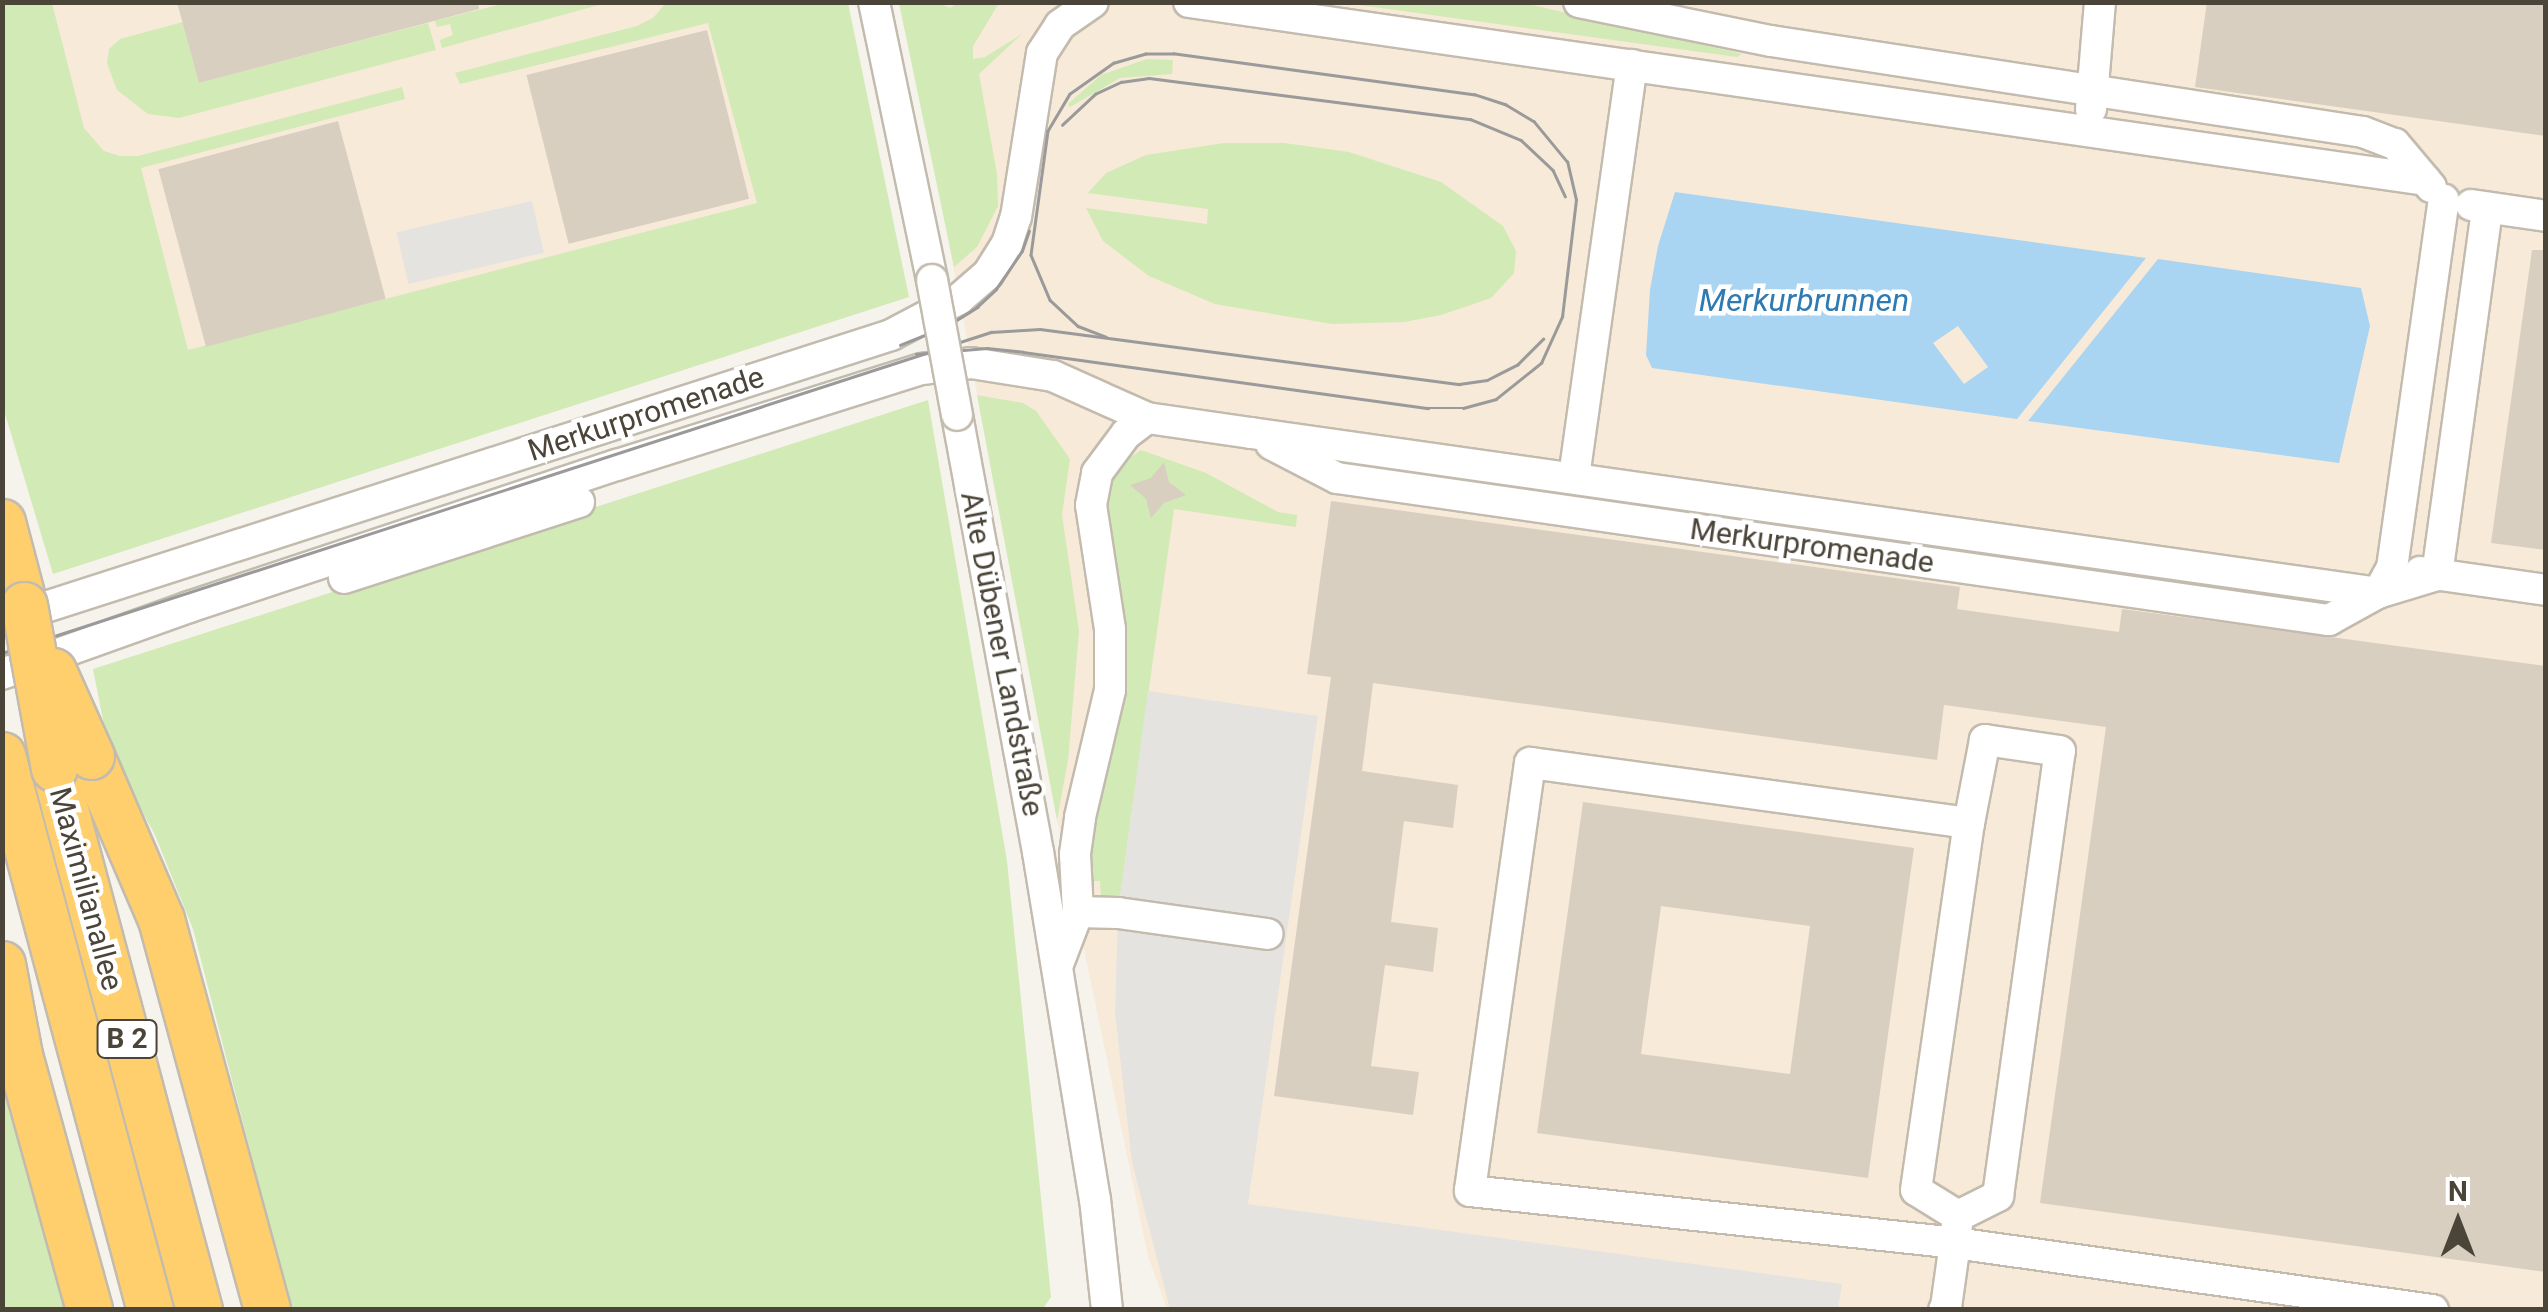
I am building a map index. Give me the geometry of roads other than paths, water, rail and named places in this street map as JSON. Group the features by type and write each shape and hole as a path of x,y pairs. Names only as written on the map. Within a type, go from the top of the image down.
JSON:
{"highway":[{"name":"Maximilianallee","path":"2,522 13,613 40,765 150,1310"},
{"name":"Maximilianallee","path":"40,765 199,1310"},
{"path":"40,765 160,919 267,1310"},
{"path":"3,971 18,1054 89,1310"}],"street":[{"name":"Alte Dübener Landstraße","path":"874,2 968,472 1095,1199 1107,1310"},
{"name":"Merkurpromenade","path":"13,613 891,335 959,299 988,274 1007,244 1016,216 1042,54 1060,25 1092,2"},
{"path":"1190,2 1813,95 2088,131 2434,190 2487,208 2546,216"},
{"path":"1580,2 1771,41 2363,132 2395,144 2434,190 2385,580"},
{"path":"2088,131 2100,2"},
{"path":"1771,41 1813,95"},
{"path":"1574,477 1632,65"},
{"path":"2437,575 2487,208"},
{"name":"Merkurpromenade","path":"2,674 189,607 922,369 971,362 1053,376 1146,418 1574,477 2385,580"},
{"path":"1056,967 1078,912 1074,854 1110,690 1110,629 1091,505 1097,473 1126,434 1146,418"},
{"name":"Merkurpromenade","path":"1250,433 1337,478 2328,620"},
{"path":"279,598 579,502"},
{"path":"2328,620 2437,575"},
{"path":"2328,620 2385,580 2437,575 2546,590"},
{"path":"1944,1310 1960,1234 1998,1196 2060,751 1986,740 1969,823 1916,1190 1960,1234 1960,1310"},
{"path":"1969,823 1530,763 1470,1191 1960,1234 2433,1310"},
{"path":"1078,912 1118,912 1268,934"}],"water":[{"name":"Merkurbrunnen","path":"1675,192 2146,258 2017,419 1652,368 1646,355 1650,290 1658,246","holes":["1958,326 1988,367 1964,384 1933,343"]},
{"path":"2158,259 2361,288 2370,326 2339,463 2028,421"}],"tram line":[{"path":"916,354 987,348 1428,408 1463,408 1496,399 1541,363 1562,317 1576,200 1567,162 1534,122 1506,105 1475,95 1174,54 1146,54 1114,63 1070,94 1048,131 1031,255 1050,300 1078,326 1106,337"},
{"path":"1062,125 1095,94 1121,82 1149,78 1470,119 1521,140 1553,170 1565,196"},
{"path":"900,345 947,326 977,307 996,289 1022,251 1029,231"},
{"path":"2,653 991,332 1040,329 1459,384 1487,380 1517,365 1543,339"}]}
